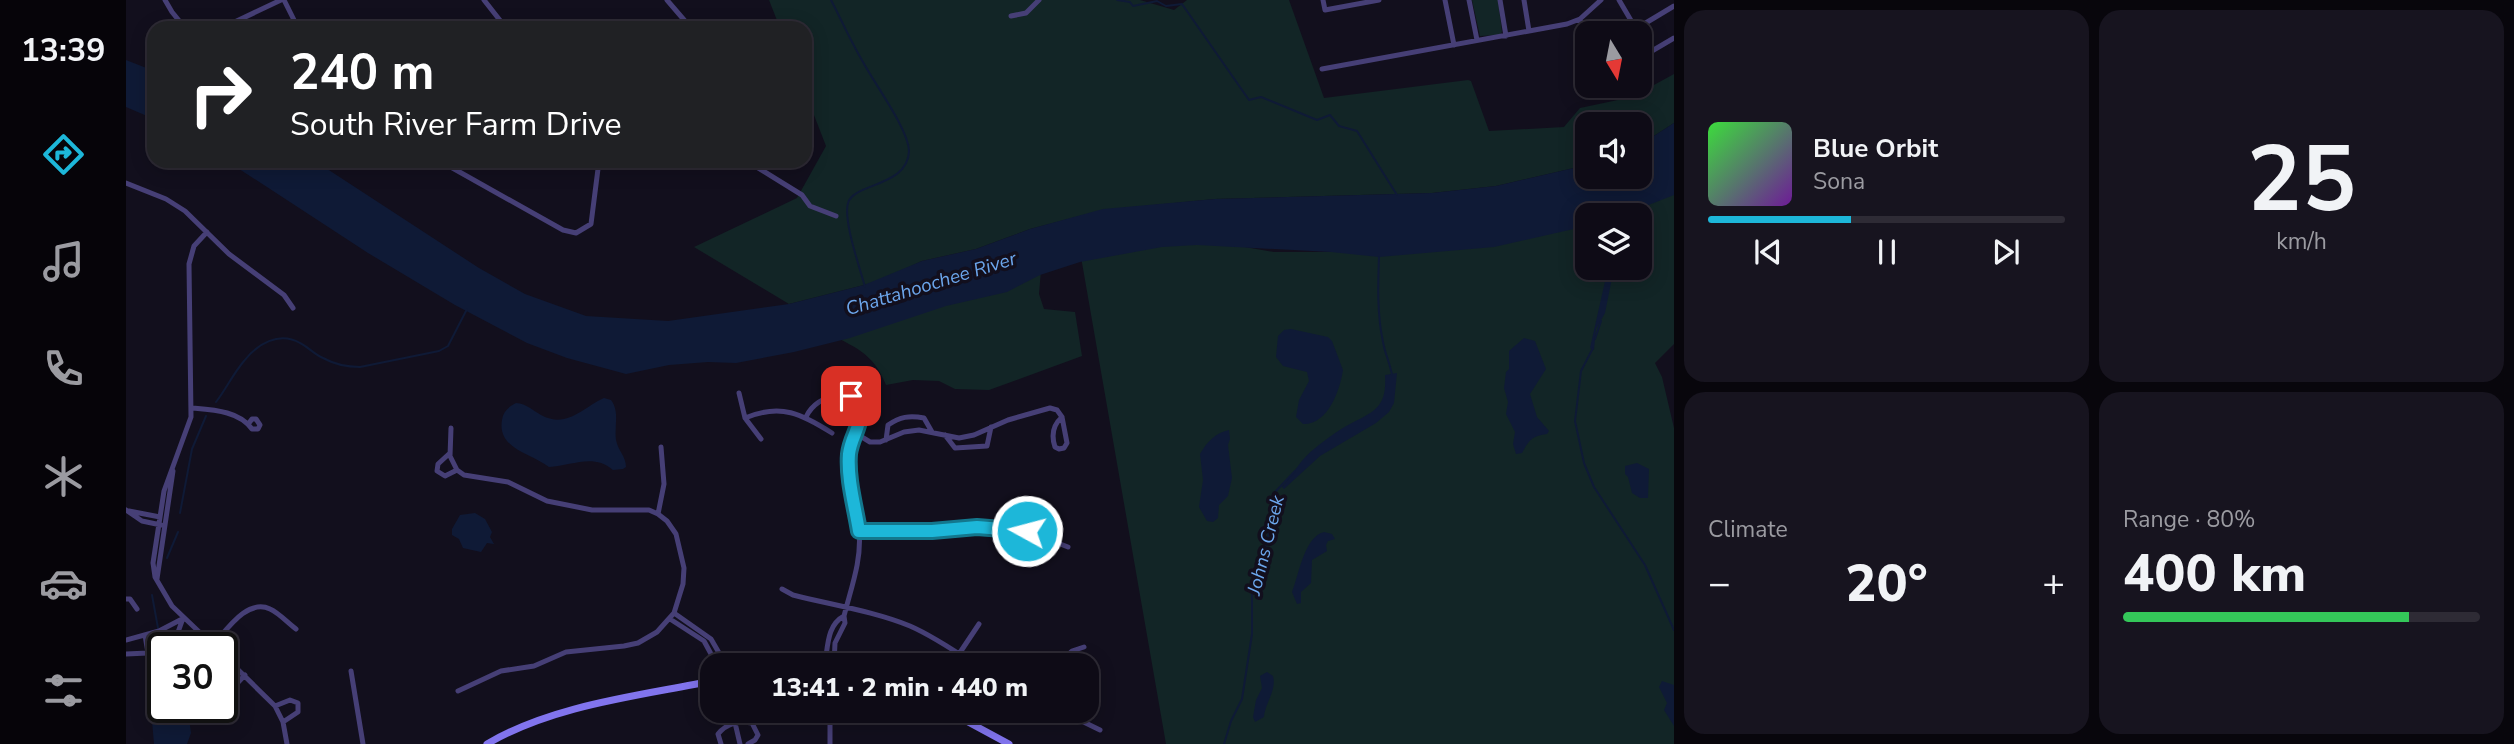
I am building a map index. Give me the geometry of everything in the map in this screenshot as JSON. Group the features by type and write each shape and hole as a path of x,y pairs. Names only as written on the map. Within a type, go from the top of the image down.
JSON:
{"main road":[{"path":"487,744 545,717 700,684"},
{"path":"969,723 1005,743"}],"street":[{"path":"165,0 179,21"},
{"path":"237,21 282,0 294,21"},
{"path":"484,0 500,21"},
{"path":"667,0 685,21"},
{"path":"1011,16 1026,13 1040,0"},
{"path":"1323,0 1325,10 1379,0"},
{"path":"1445,0 1454,45"},
{"path":"1469,0 1477,40"},
{"path":"1500,0 1506,36"},
{"path":"1524,0 1529,31"},
{"path":"1322,69 1567,24 1580,19 1601,0"},
{"path":"1619,0 1631,21"},
{"path":"1650,21 1674,7 1669,0"},
{"path":"1652,51 1674,38"},
{"path":"452,168 563,230 576,233 591,224 598,168"},
{"path":"758,168 802,195 810,206 836,216"},
{"path":"126,183 176,204 236,260 284,295 293,309"},
{"path":"197,632 172,606 157,581 153,564 164,491 191,417 189,264 194,246 207,232"},
{"path":"739,393 746,418 761,439"},
{"path":"806,417 818,402 837,395 847,394 854,399 859,411 860,424 850,450 849,467 859,531 858,559 844,616 831,631 832,653"},
{"path":"191,408 220,411 249,423"},
{"path":"857,434 870,442 886,440 912,431 959,438 1050,408 1057,410 1062,417 1067,443 1065,448 1059,449 1055,447 1052,435 1055,425 1062,417"},
{"path":"746,418 758,414 796,413 832,433"},
{"path":"886,440 888,425 898,418 924,418 932,432"},
{"path":"944,435 955,448 987,446 991,427"},
{"path":"451,428 450,453 457,470 464,475 508,482 557,503 592,510 649,510 658,514 676,534 684,568 683,584 672,616 657,632 638,643 566,652 534,666 501,671 458,691"},
{"path":"658,514 664,484 661,447"},
{"path":"450,453 438,464 437,471 445,476 457,470"},
{"path":"157,581 174,464"},
{"path":"166,526 159,521 126,510 142,521 159,521 167,518"},
{"path":"859,531 905,532 1003,527 1027,531 1068,547"},
{"path":"782,589 793,595 907,625 958,653"},
{"path":"126,599 130,599 136,608"},
{"path":"226,632 244,612 256,607 272,610 296,629"},
{"path":"672,616 704,641 712,653"},
{"path":"126,640 159,631 183,620"},
{"path":"178,632 183,620"},
{"path":"961,653 979,624"},
{"path":"145,635 147,647"},
{"path":"1070,653 1084,647"},
{"path":"126,654 147,653"},
{"path":"238,669 275,706 283,722 287,744"},
{"path":"351,671 363,744"},
{"path":"238,682 245,675"},
{"path":"275,706 290,699 298,703 298,712 283,722"},
{"path":"720,744 718,734 733,723"},
{"path":"735,723 740,744"},
{"path":"748,744 755,740 758,734 752,723"},
{"path":"830,723 830,744"},
{"path":"1086,723 1100,730"}],"green space":[{"path":"769,0 1140,0 1174,10 1187,0 1289,0 1324,98 1468,80 1471,81 1489,131 1564,127 1575,114 1575,168 1496,186 1432,193 1215,199 1103,210 1030,229 976,249 922,261 876,282 789,304 694,247 797,198 826,146 812,110 812,21 777,21"},
{"path":"1472,0 1498,0 1502,32 1499,35 1480,36"},
{"path":"1674,74 1674,123 1652,137 1652,112 1577,112 1580,108 1627,98 1652,98 1652,86"},
{"path":"1674,184 1674,344 1655,363 1662,377 1674,428 1674,744 1166,744 1081,257 1187,242 1228,244 1274,252 1347,252 1575,222 1575,280 1652,280 1652,203 1630,203"},
{"path":"1041,270 1039,294 1044,309 1075,312 1082,356 989,390 955,389 939,381 913,380 886,385 869,358 825,331"}],"water":[{"path":"126,60 147,68 147,116 126,107"},
{"name":"Chattahoochee River","path":"1674,123 1674,195 1652,204 1575,203 1575,229 1494,247 1379,257 1197,245 1162,247 1080,262 1040,275 1007,292 946,306 850,338 794,352 736,363 669,365 626,374 567,358 527,343 455,305 368,253 238,168 326,168 479,268 525,294 586,316 668,321 789,304 864,285 922,261 976,249 1030,229 1103,209 1215,199 1432,193 1496,186 1575,168 1575,189 1652,189 1652,137"},
{"path":"1605,280 1612,280 1605,313 1596,329 1594,350 1590,348"},
{"path":"1284,330 1328,337 1343,370 1331,405 1326,413 1312,423 1303,424 1296,417 1299,400 1309,381 1307,372 1283,366 1276,357 1278,336"},
{"path":"1524,338 1535,341 1546,369 1530,394 1537,417 1549,431 1531,439 1522,453 1516,454 1513,444 1515,432 1506,414 1508,402 1504,388 1506,372 1509,369 1509,351"},
{"path":"1397,373 1394,403 1389,412 1376,423 1320,456 1284,489 1282,487 1310,453 1336,432 1378,407 1384,394 1385,375"},
{"path":"604,398 611,400 614,405 616,440 626,463 623,469 613,470 590,461 549,467 510,444 502,430 503,415 516,403 550,419 559,420 574,416"},
{"path":"1229,430 1232,478 1228,496 1219,505 1218,518 1213,522 1207,521 1199,507 1203,480 1200,454 1212,439"},
{"path":"1637,463 1649,469 1648,498 1640,498 1632,493 1625,474 1625,466"},
{"path":"475,513 485,519 492,532 490,537 494,544 487,543 481,552 463,548 459,539 452,535 452,529 460,515"},
{"path":"1324,532 1332,534 1335,539 1328,541 1327,551 1312,560 1311,583 1301,592 1301,603 1297,604 1292,592 1303,558 1312,541"},
{"path":"1267,672 1273,676 1273,686 1264,717 1255,722 1253,717 1256,700 1262,688 1260,676"},
{"path":"1662,681 1674,685 1674,726 1664,710 1667,703 1659,687"},
{"path":"152,723 190,723 191,733 187,744 154,744"}],"waterway":[{"name":"Chattahoochee River","path":"831,0 897,119 909,151 900,172 852,196 848,203 850,232 865,287"},
{"path":"1117,0 1130,2 1133,6 1157,1 1166,6 1182,4 1249,100 1261,97 1317,120 1330,115 1339,126 1357,131 1397,195"},
{"name":"Johns Creek","path":"1379,257 1380,321 1392,375"},
{"path":"216,402 249,355 269,341 284,338 292,340 332,362 360,367 439,351 448,346 467,309"},
{"path":"1595,339 1601,321"},
{"path":"1593,348 1581,371 1575,421 1584,463 1594,487 1645,565 1674,630"},
{"path":"180,513 192,449 206,416"},
{"name":"Johns Creek","path":"1224,744 1242,699 1252,634 1252,591 1271,524 1275,492 1295,471"},
{"path":"167,558 178,532"},
{"path":"152,595 158,628"}],"route":[{"path":"851,396 857,405 860,418 850,450 849,467 859,531 905,532 1003,527 1027,531"}]}
